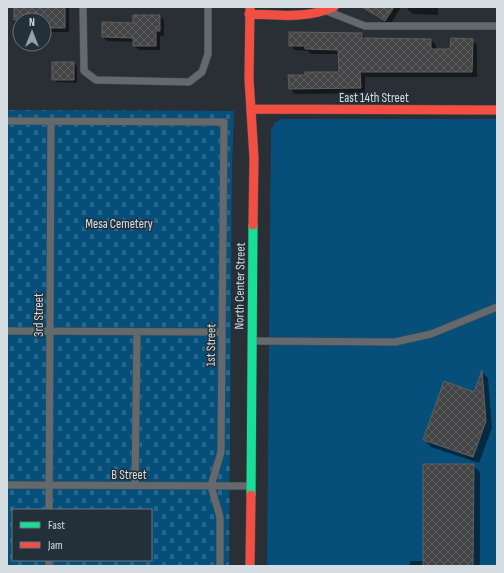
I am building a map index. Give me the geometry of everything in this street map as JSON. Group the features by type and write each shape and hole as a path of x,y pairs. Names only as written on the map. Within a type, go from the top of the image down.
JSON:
{"street":[{"path":"250,10 308,14 331,9"},
{"name":"North Center Street","path":"250,10 249,79 254,158 250,566"},
{"name":"East 14th Street","path":"251,109 497,110"}],"lane":[{"path":"84,7 82,9 84,70 96,80 190,82 202,72 208,54 208,7"},
{"path":"331,9 365,26 497,26"},
{"path":"7,121 51,121"},
{"name":"1st Street","path":"51,121 224,122 221,452 211,486"},
{"name":"3rd Street","path":"50,509 51,121"},
{"path":"252,341 395,342 431,334 497,307"},
{"path":"7,331 222,332"},
{"path":"136,486 137,332"},
{"name":"B Street","path":"7,485 250,486"},
{"path":"211,486 220,517 220,566"}],"green space":[{"name":"Mesa Cemetery","path":"7,110 234,111 232,166 229,566 7,566"},
{"path":"282,119 497,119 497,566 267,566 271,130 275,122"}],"building":[{"path":"14,7 65,7 65,28 52,28 52,12 14,12"},
{"path":"362,7 394,7 385,21"},
{"path":"133,15 160,15 160,31 156,31 156,46 133,46 133,38 102,37 102,22 133,23"},
{"path":"289,32 362,33 362,38 431,39 431,49 450,49 451,38 473,39 472,72 360,72 361,88 289,89 288,75 305,75 305,72 339,72 338,50 305,49 305,46 289,46"},
{"path":"52,62 74,62 74,80 52,80"},
{"path":"482,370 486,421 473,457 423,440 444,381 474,392"},
{"path":"423,464 474,464 473,566 423,566"}],"traffic: fast":[{"path":"251,495 253,225"}],"traffic: jam":[{"path":"250,7 249,79 254,158 253,225"},
{"path":"249,14 303,15 324,11 334,7"},
{"path":"251,109 497,110"},
{"path":"250,566 251,495"}]}
